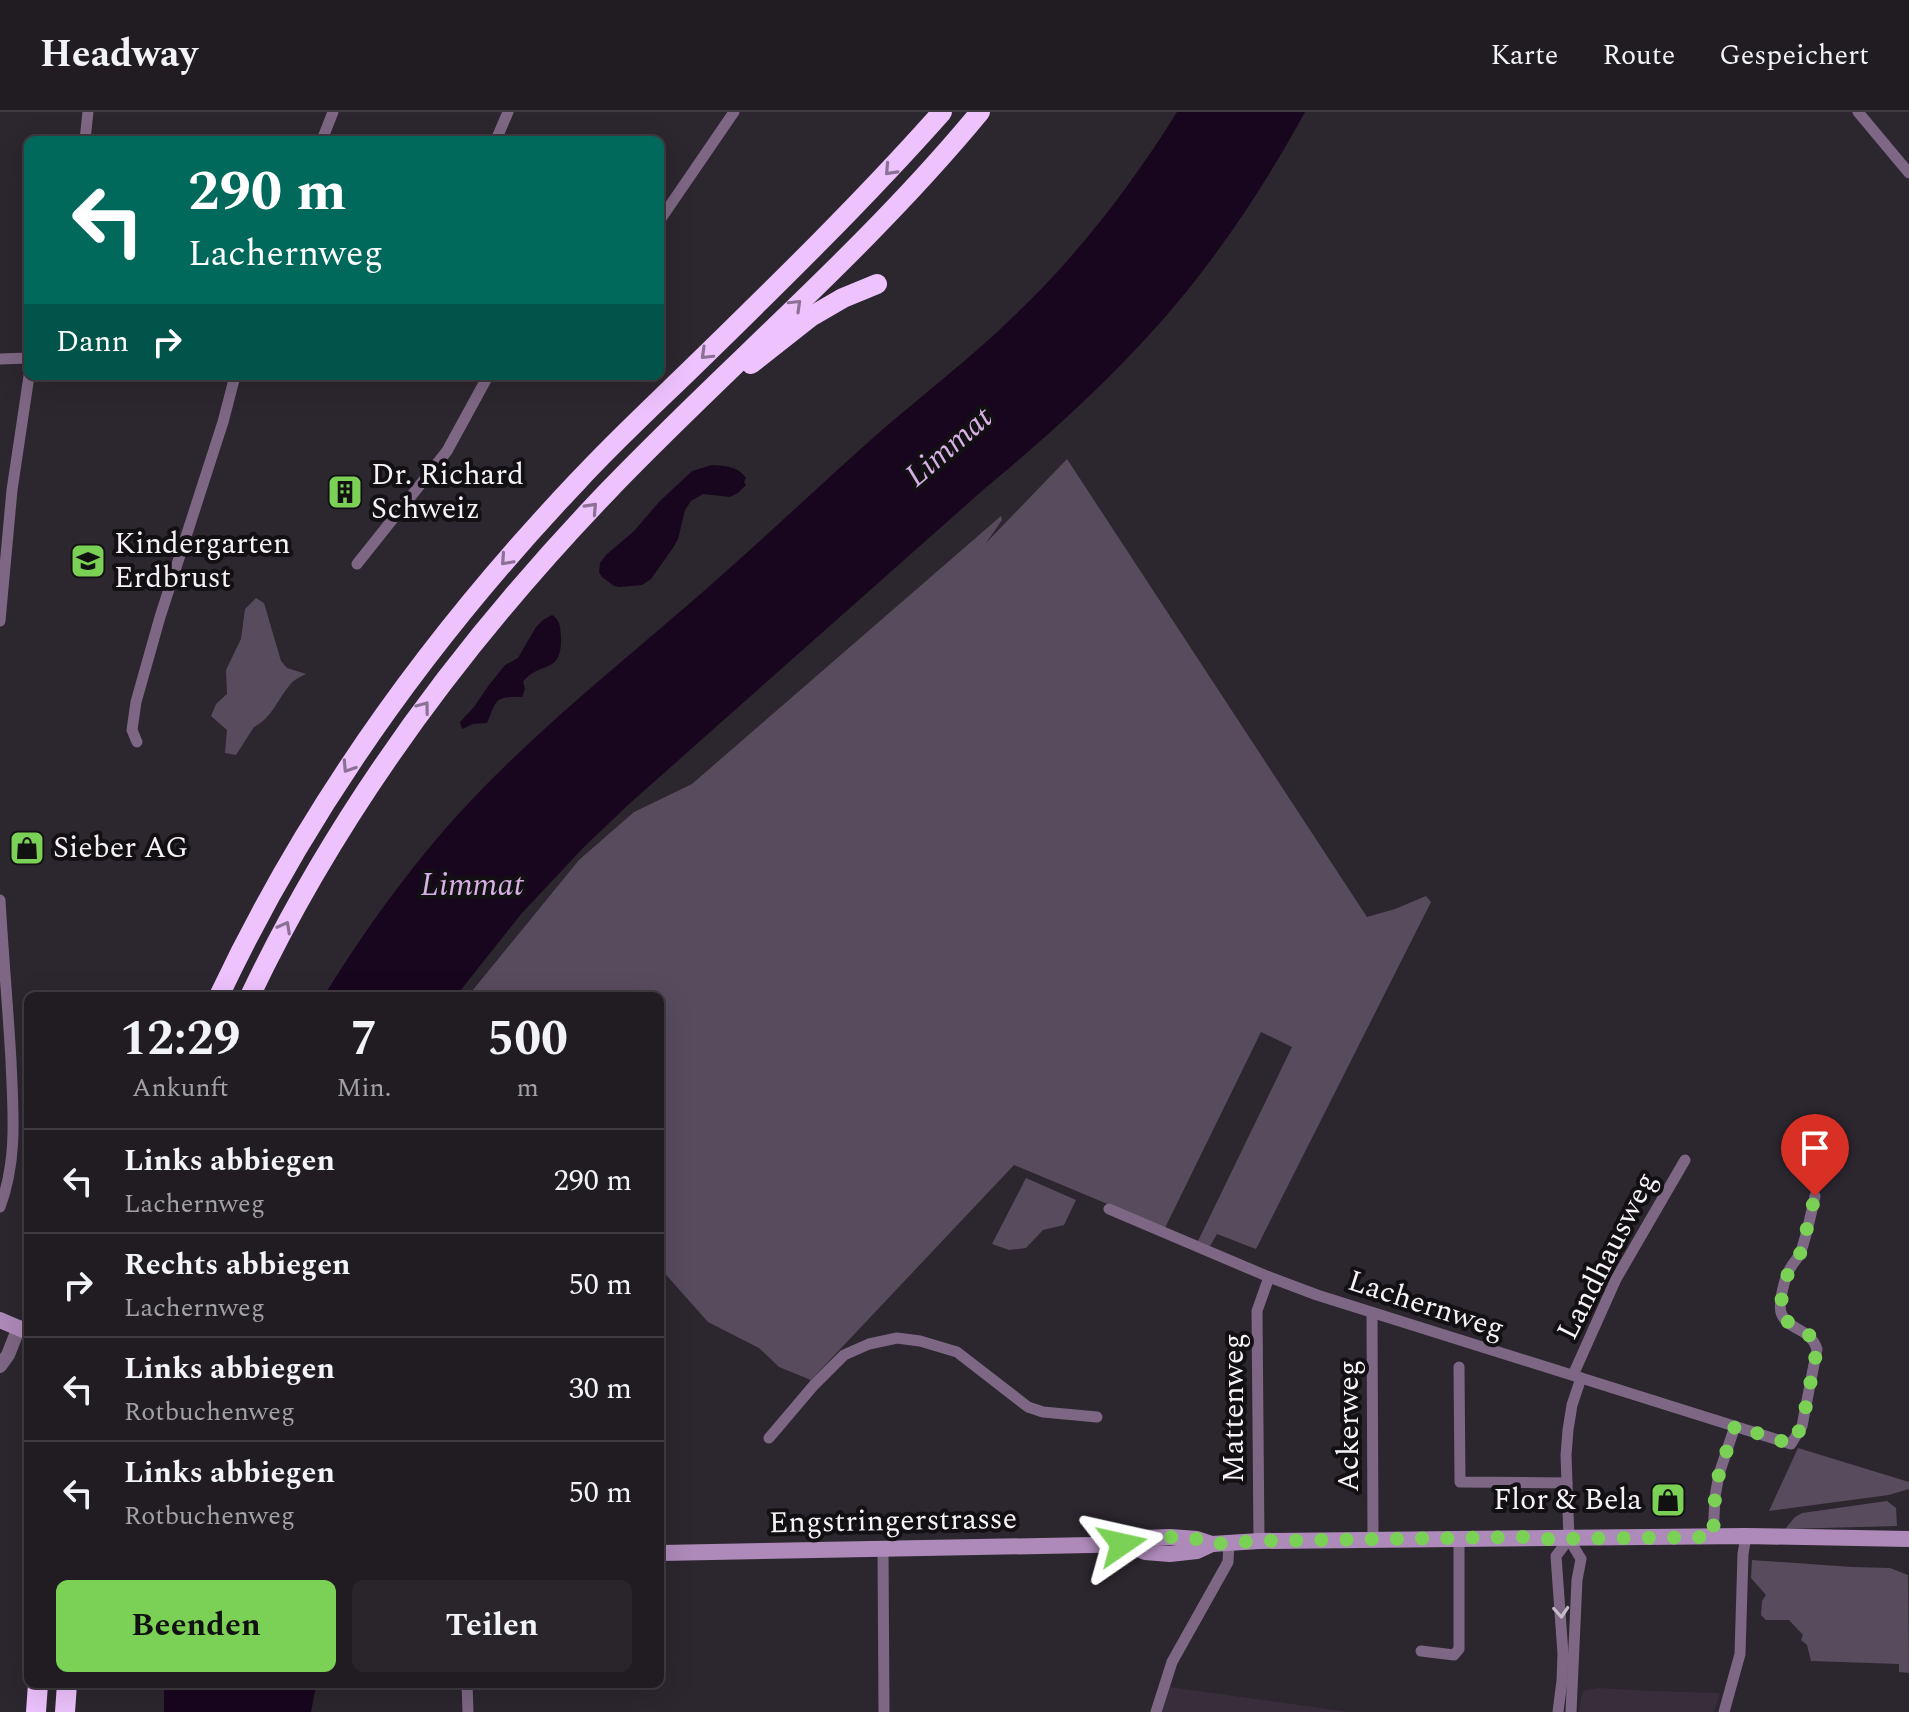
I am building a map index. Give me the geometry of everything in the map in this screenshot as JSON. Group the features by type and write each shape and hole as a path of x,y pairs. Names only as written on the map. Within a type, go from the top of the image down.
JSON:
{"highway":[{"path":"221,992 258,917 324,803 395,698 483,586 577,481 831,231 942,112"},
{"path":"252,992 321,862 369,785 418,714 487,625 590,510 851,252 980,112"},
{"path":"673,426 812,316 843,298 877,284"},
{"path":"36,1712 38,1688"},
{"path":"65,1712 67,1688"}],"main road":[{"path":"0,1320 23,1329"},
{"name":"Engstringerstrasse","path":"664,1553 1126,1544 1140,1538 1170,1537 1220,1543 1523,1537 1909,1539"}],"street":[{"path":"85,136 88,112"},
{"path":"324,136 333,112"},
{"path":"498,136 508,112"},
{"path":"664,214 734,112"},
{"path":"1858,112 1909,173"},
{"path":"0,359 24,358"},
{"path":"0,621 12,490 28,380"},
{"path":"137,742 132,730 136,702 234,380"},
{"path":"357,564 447,451 486,380"},
{"path":"0,900 13,1150 8,1185 0,1207"},
{"name":"Landhausweg","path":"1569,1539 1568,1430 1577,1376 1616,1279 1685,1160"},
{"name":"Lachernweg","path":"1109,1209 1269,1277 1372,1313 1791,1444 1802,1426 1817,1349 1814,1340 1781,1314 1781,1298 1788,1273 1801,1252 1815,1196"},
{"name":"Mattenweg","path":"1259,1541 1257,1311 1269,1277"},
{"name":"Ackerweg","path":"1372,1313 1373,1540"},
{"path":"0,1366 23,1329"},
{"path":"769,1438 844,1355 869,1344 897,1338 957,1352 1028,1407 1047,1413 1097,1417"},
{"path":"1459,1367 1460,1482 1567,1483"},
{"path":"1713,1537 1719,1474 1735,1426"},
{"path":"1724,1712 1740,1654 1746,1536"},
{"path":"1421,1651 1454,1655 1459,1649 1459,1538"},
{"path":"1558,1712 1563,1654 1556,1556 1569,1539 1581,1559 1577,1580 1571,1712"},
{"path":"1156,1712 1172,1662 1228,1562 1220,1543"},
{"path":"883,1549 884,1712"},
{"path":"467,1688 468,1712"}],"shaded area":[{"path":"1067,459 1367,917 1426,896 1431,902 1256,1249 1217,1234 1210,1246 1198,1241 1292,1047 1261,1032 1165,1228 1014,1165 811,1380 779,1367 759,1348 708,1322 664,1272 664,992 471,992 579,860 634,812 692,784 1001,516 1002,520 986,543"},
{"path":"256,598 264,603 281,661 287,668 306,674 291,684 270,714 254,727 236,755 225,753 227,730 211,716 216,704 227,694 226,670 241,639 245,609"},
{"path":"1026,1178 1076,1200 1064,1225 1043,1230 1026,1248 1009,1250 992,1244"},
{"path":"1798,1448 1909,1482 1909,1489 1889,1495 1769,1511"},
{"path":"1887,1501 1896,1508 1897,1526 1785,1529 1802,1513"},
{"path":"1752,1560 1890,1568 1908,1575 1909,1673 1899,1672 1899,1664 1811,1661 1807,1645 1801,1640 1803,1635 1789,1620 1766,1620 1761,1615 1762,1601 1766,1595 1751,1578"},
{"path":"1169,1687 1349,1712 1160,1712"},
{"path":"1599,1688 1720,1693 1714,1712 1579,1712 1582,1693"}],"water":[{"name":"Limmat","path":"1177,112 1305,112 1228,237 1184,295 1117,369 1042,440 628,805 522,913 459,992 327,992 403,881 470,801 571,705 1015,315 1102,219"},
{"path":"712,465 739,471 746,478 746,485 730,497 703,494 691,501 673,548 651,579 642,585 614,586 602,577 600,563 606,555 692,471"},
{"path":"552,615 559,622 561,637 554,663 523,682 525,689 522,697 497,701 487,723 462,729 460,722 489,685 505,665 518,658 536,627"},
{"path":"164,1688 316,1688 311,1712 164,1712"}],"place":[{"name":"Dr. Richard Schweiz","path":"345,492"},
{"name":"Kindergarten Erdbrust","path":"88,561"},
{"name":"Sieber AG","path":"27,848"},
{"name":"Flor & Bela","path":"1668,1500"}],"route":[{"path":"1122,1544 1140,1538 1170,1537 1197,1539 1212,1544 1523,1537 1713,1537 1719,1474 1735,1426 1791,1444 1802,1426 1817,1349 1808,1334 1781,1314 1781,1298 1788,1273 1801,1252 1815,1196"}]}
